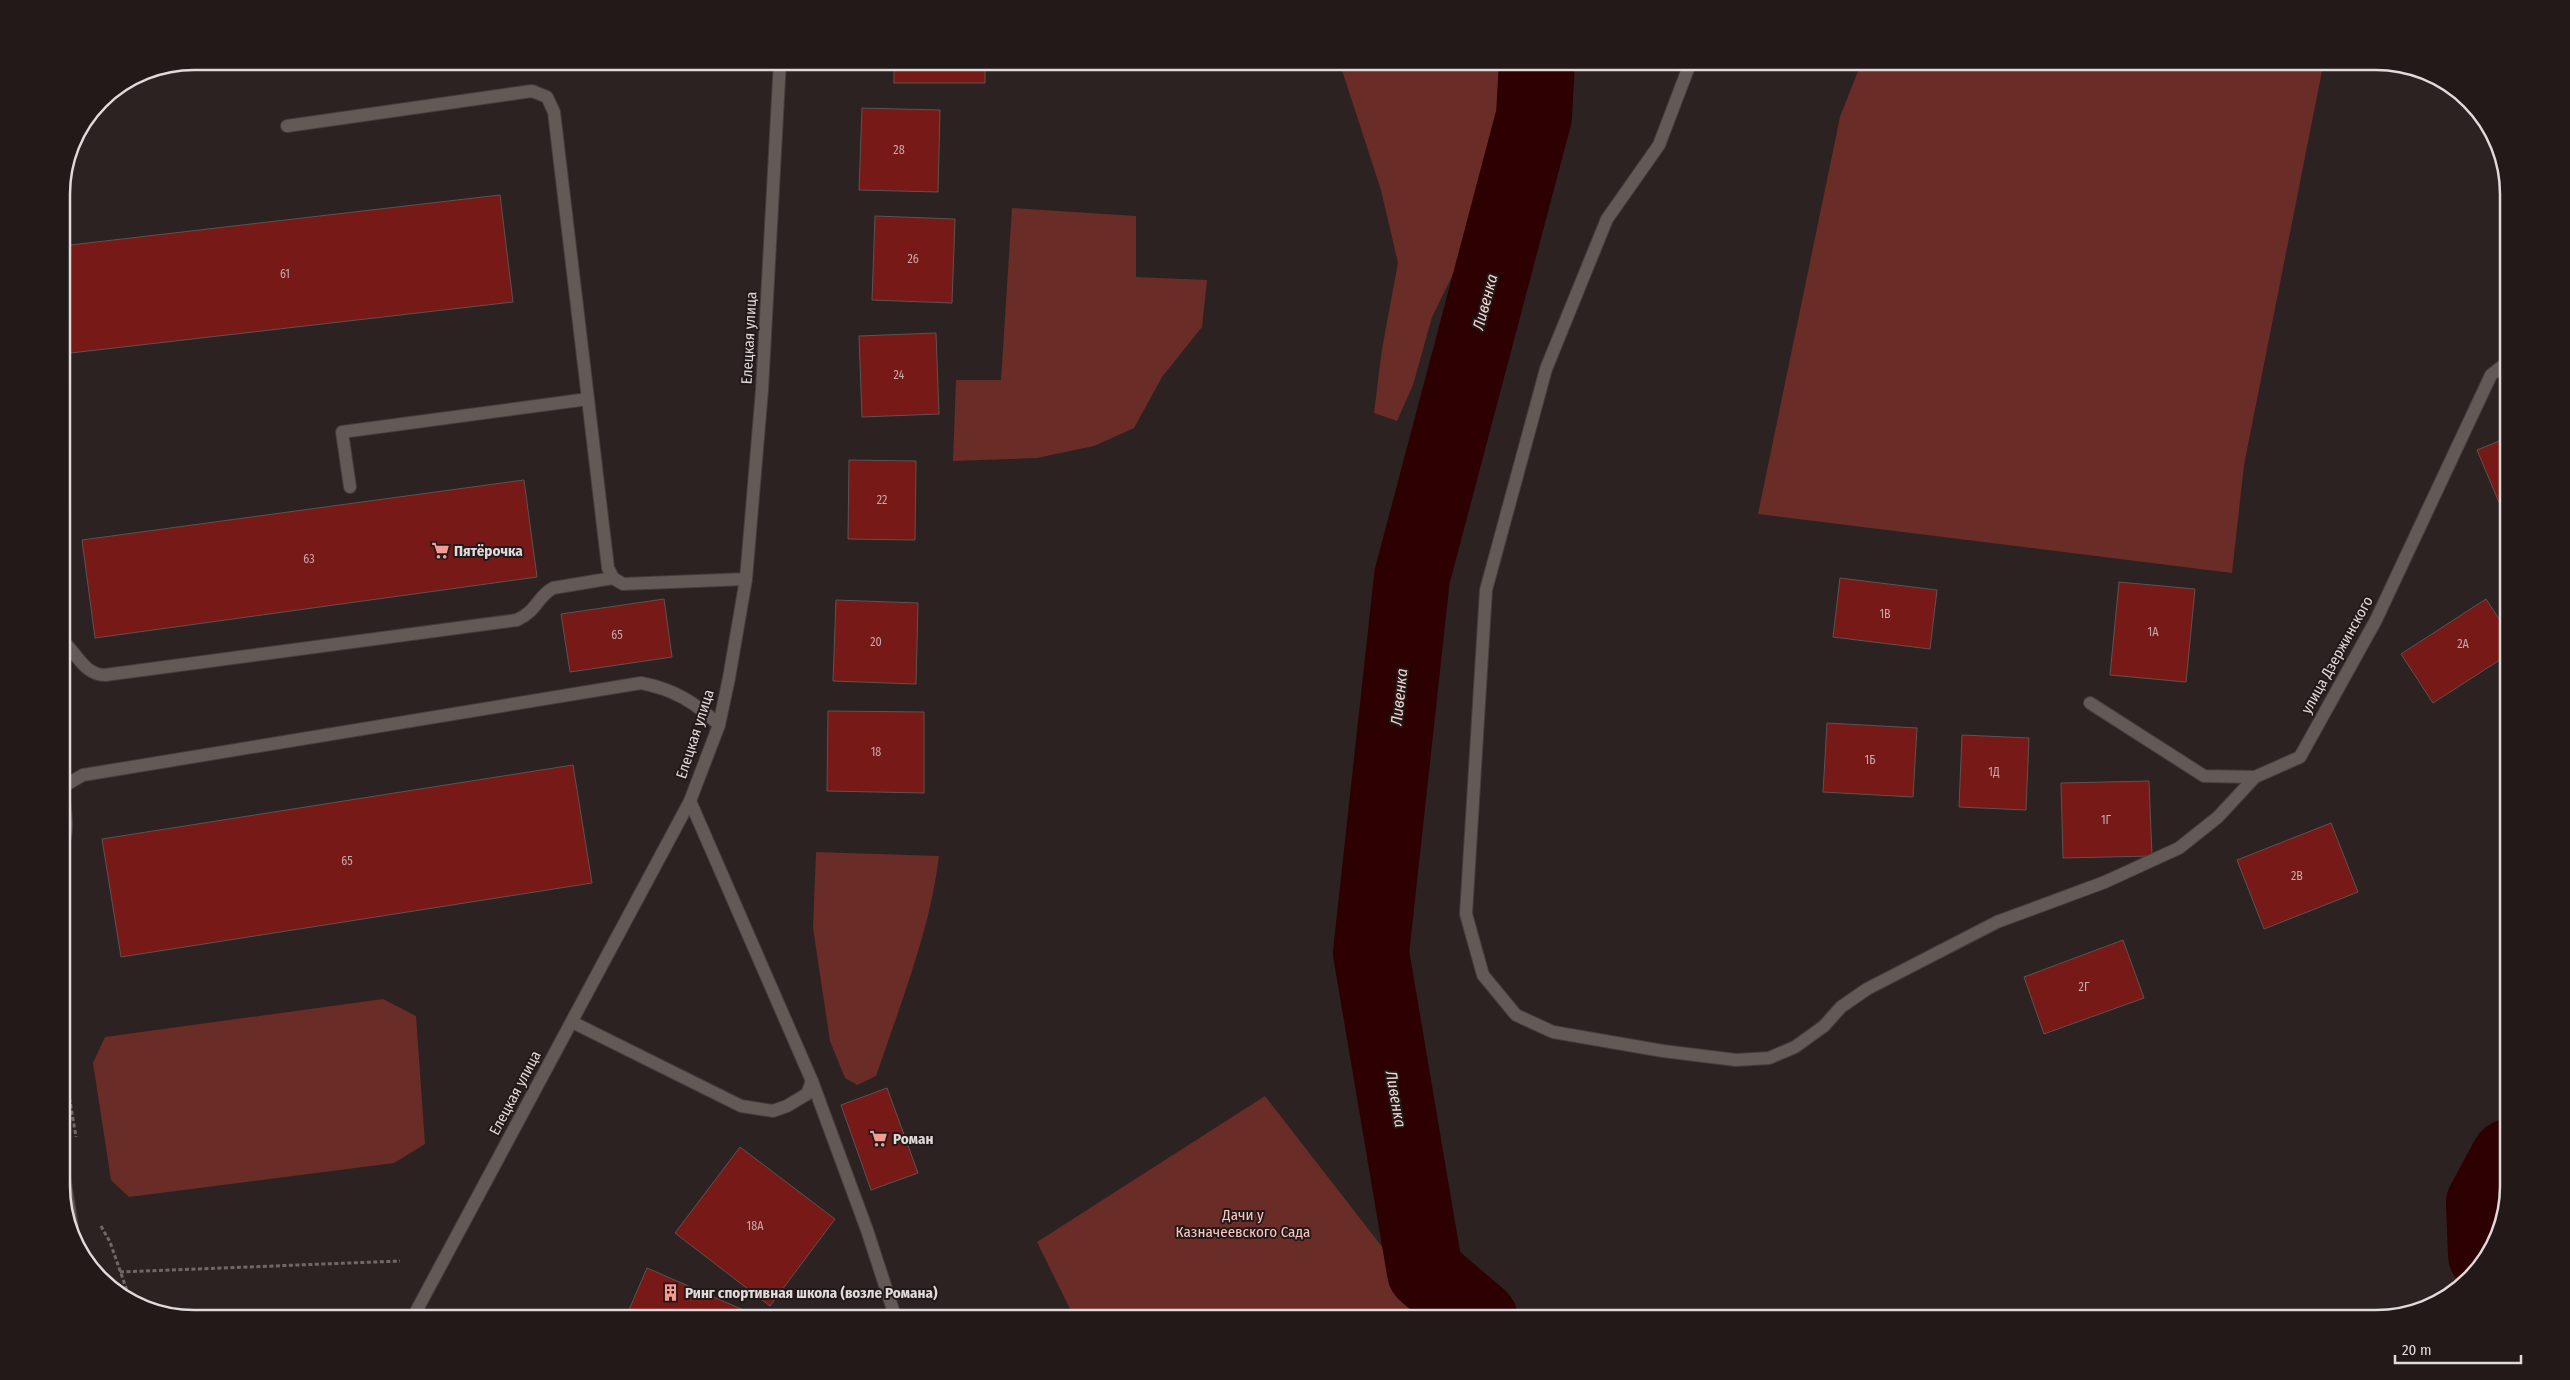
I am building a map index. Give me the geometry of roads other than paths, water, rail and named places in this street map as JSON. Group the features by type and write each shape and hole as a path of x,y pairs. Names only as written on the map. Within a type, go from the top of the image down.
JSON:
{"street":[{"name":"Елецкая улица","path":"417,1310 690,801 719,725 730,678 746,579 762,390 780,70"},
{"path":"1688,70 1659,145 1607,219 1546,369 1486,590 1466,914 1483,975 1516,1015 1553,1032 1663,1051 1736,1060 1769,1058 1795,1047 1824,1026 1841,1007 1867,989 1996,922 2105,882 2179,848 2218,817 2255,777"},
{"path":"286,126 532,91 547,97 554,112 608,568 613,578 623,584 746,579"},
{"name":"улица Дзержинского","path":"2090,703 2204,776 2255,777 2300,756 2376,620 2491,375 2500,368"},
{"path":"350,487 342,432 588,399"},
{"path":"70,649 89,671 97,675 105,675 517,620 534,610 547,592 553,588 613,578"},
{"path":"70,783 83,775 641,683 661,687 682,696 700,707 719,725"},
{"path":"690,801 812,1081 867,1230 893,1310"},
{"path":"572,1022 741,1106 773,1110 787,1106 807,1094 812,1081"}],"waterway":[{"name":"Ливенка","path":"1469,1310 1425,1272 1371,953 1412,577 1534,116 1537,70"},
{"name":"Ливенка","path":"2486,1244 2484,1203 2500,1174"}],"place":[{"name":"Пятёрочка","path":"440,551"},
{"name":"Роман","path":"879,1139"},
{"name":"Ринг спортивная школа (возле Романа)","path":"671,1293"}],"park label":[{"name":"Дачи у Казначеевского Сада","path":"1243,1224"}]}
